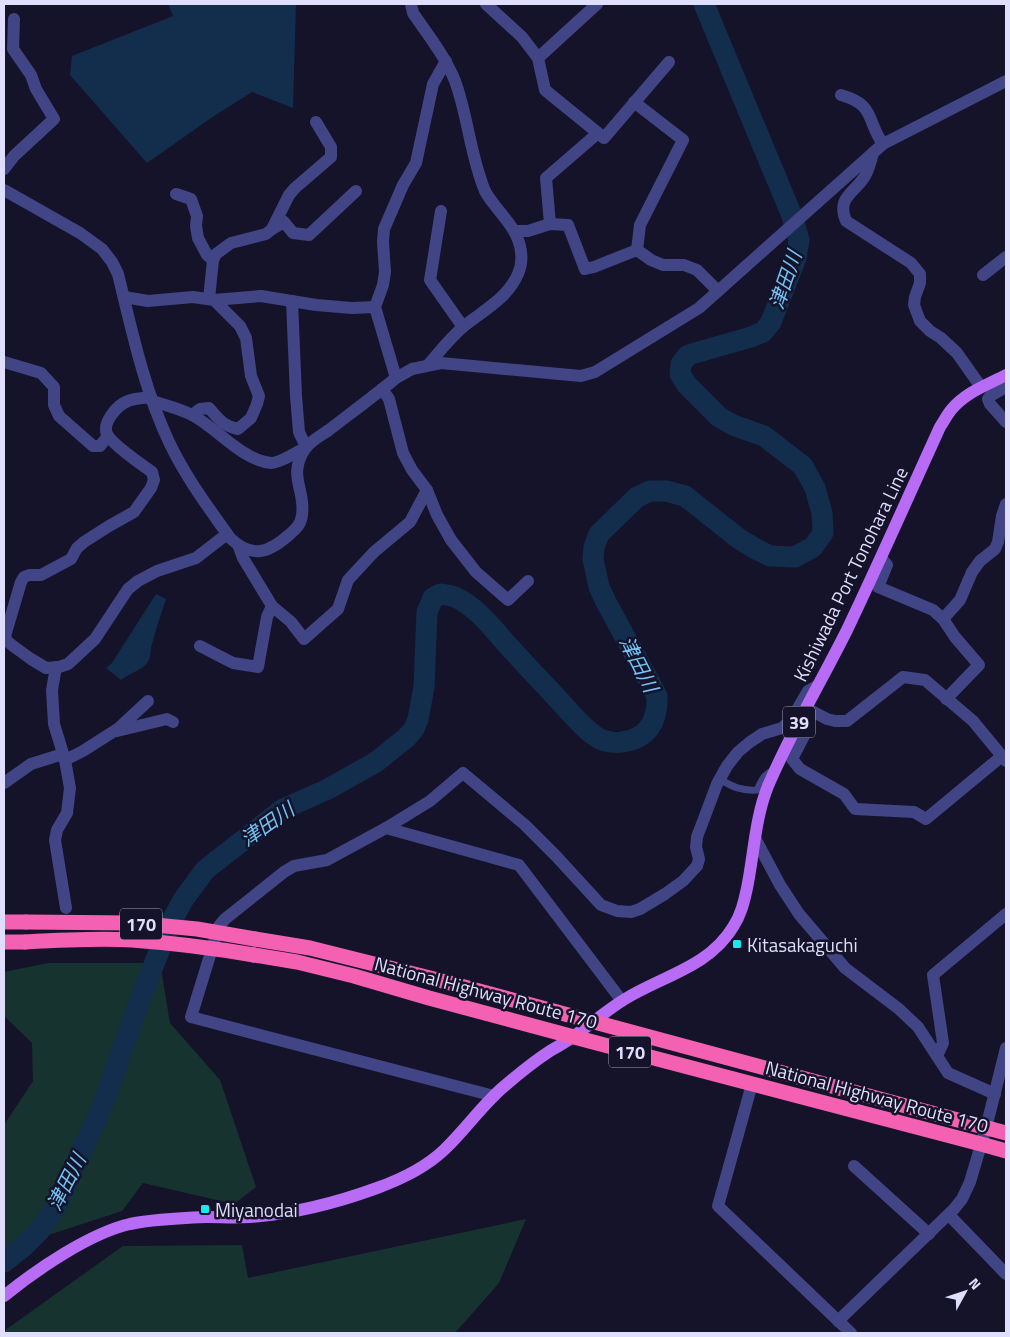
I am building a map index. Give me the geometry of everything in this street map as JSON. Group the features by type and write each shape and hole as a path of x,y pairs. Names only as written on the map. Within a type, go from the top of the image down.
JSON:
{"highway":[{"name":"National Highway Route 170","path":"4,922 134,923 197,929 310,948 383,965 594,1021 1006,1133"},
{"name":"National Highway Route 170","path":"4,942 83,939 131,940 193,945 297,962 1006,1152"}],"main road":[{"name":"Kishiwada Port Tonohara Line","path":"4,1296 75,1247 106,1232 129,1224 206,1217 247,1218 288,1213 343,1200 415,1172 434,1158 494,1096 530,1066 574,1037 622,1001 695,964 714,951 724,941 741,911 759,816 766,790 798,723 846,632 940,427 960,400 1006,375"}],"street":[{"path":"411,4 413,13 446,61 457,88 477,170 486,193 515,231 520,244 522,259 518,274 498,302 463,327 428,365"},
{"path":"486,4 522,38 538,58 545,90 604,138 669,62"},
{"path":"538,58 597,4"},
{"path":"4,168 14,156 54,119 36,89 31,75 13,49 14,19"},
{"path":"396,378 375,307 383,285 385,272 384,229 403,185 416,163 434,84 446,61"},
{"path":"228,534 196,558 157,571 138,580 128,590 95,639 68,664 46,668 31,660 5,639 24,577 42,575 71,559 77,548 84,542 134,512 151,488 154,480 152,472 134,460 108,436 106,430 107,420 120,405 128,400 152,399 192,415 246,455 260,461 273,463 306,447 396,378 412,369 450,363 581,376 595,372 699,308 878,148 1006,81"},
{"path":"842,95 853,98 864,106 871,116 877,136 878,148 865,177 845,199 842,211 846,221 911,263 920,274 920,283 914,305 920,321 957,353 981,387"},
{"path":"634,102 683,140 640,225 637,250"},
{"path":"272,229 288,195 331,157 331,147 316,122"},
{"path":"550,224 546,178 598,133"},
{"path":"4,190 80,233 102,249 112,262 118,274 143,375 169,441 184,470 239,547 242,558 272,606 291,622 304,639 338,609 348,580 374,552 410,522 428,490"},
{"path":"192,415 200,409 209,408 228,427 238,429 251,418 259,396 251,376 246,338 240,326 211,299 213,260 216,254 231,243 266,234 284,222 293,233 309,235 356,191"},
{"path":"176,194 190,199 197,216 198,238 207,254 213,260"},
{"path":"441,211 430,280 463,327"},
{"path":"515,231 528,231 550,224 568,225 585,269 637,250"},
{"path":"637,250 651,260 663,265 684,265 697,270 718,291"},
{"path":"983,275 1006,257"},
{"path":"124,297 148,301 193,296 211,299 261,296 316,305 352,308 375,307"},
{"path":"239,547 259,551 272,548 298,526 302,517 303,502 297,483 297,470 306,447 299,432 296,405 292,302"},
{"path":"4,362 41,373 54,387 54,405 59,416 93,446 100,446 108,436"},
{"path":"1006,387 988,399 990,404 1006,422"},
{"path":"382,389 389,399 403,454 412,470 428,490 437,515 451,540 476,572 508,600 528,581"},
{"path":"943,619 960,600 972,572 980,561 1002,544 1002,516 1006,504"},
{"path":"880,558 886,565 878,587 933,610 943,619 955,637 979,665 946,699"},
{"path":"200,646 233,662 258,667 267,617 272,606"},
{"path":"56,667 52,690 54,724 64,757 70,788 67,813 55,840 66,908"},
{"path":"798,723 807,730 792,760 800,769 844,794 855,810 914,812 926,820 1004,758 973,721 925,680 903,676 847,721 827,719 806,708"},
{"path":"494,1096 191,1017 219,926 225,919 284,872 294,866 327,860 386,828 430,801 462,773 525,825 601,905 617,911 632,912 640,909 683,881 697,866 699,859 696,847 697,838 720,779 738,752 762,734 782,728 791,720 808,691 817,686"},
{"path":"4,783 31,764 83,751 118,728 148,701"},
{"path":"112,732 167,719 173,722"},
{"path":"386,828 519,865 622,1001"},
{"path":"755,838 798,914 845,968 918,1027 948,1073 994,1094"},
{"path":"937,1056 943,1043 933,976 1006,914"},
{"path":"838,1321 949,1215 962,1198 970,1182 986,1128 1006,1048"},
{"path":"752,1084 718,1206 851,1333"},
{"path":"854,1166 929,1234"},
{"path":"949,1215 1006,1274"}],"lane":[{"path":"720,779 734,788 757,790 768,772 775,770"}],"green space":[{"path":"48,963 160,963 170,1023 220,1080 256,1187 234,1204 143,1183 122,1211 24,1243 4,1252 4,1125 33,1081 32,1043 4,1016 4,972"},
{"path":"526,1219 499,1283 455,1333 4,1333 4,1331 123,1246 242,1245 248,1278"}],"water":[{"path":"168,4 296,4 293,108 252,92 147,163 70,75 72,56 173,16"},
{"path":"156,594 166,599 149,659 142,668 121,680 106,668 112,663"}],"waterway":[{"name":"津田川","path":"4,1262 39,1231 58,1203 104,1102 138,1005 169,926 183,900 205,870 283,809 328,789 376,762 406,738 414,729 418,719 424,687 427,612 433,598 441,594 452,596 472,608 487,621 586,729 602,740 622,742 639,737 650,727 656,713 657,696 599,587 593,559 594,547 599,534 637,497 650,491 666,491 685,496 738,538 770,556 795,557 813,547 823,533 822,513 815,488 803,466 764,436 733,425 719,417 687,385 680,374 681,364 688,355 763,332 771,322 796,258 799,240 792,216 704,4"}],"place":[{"name":"Kitasakaguchi","path":"737,944"},
{"name":"Miyanodai","path":"205,1209"}]}
